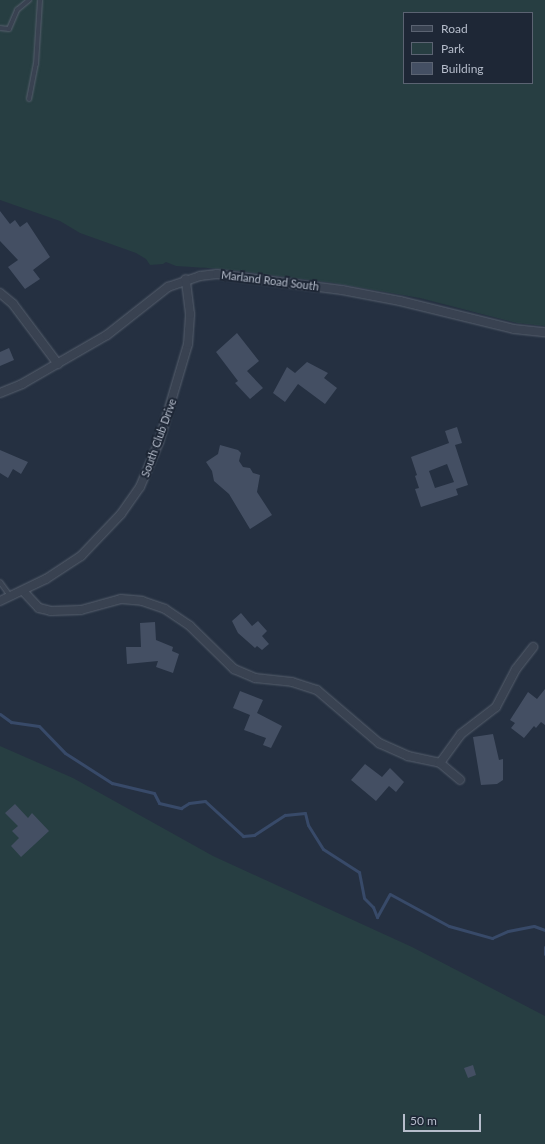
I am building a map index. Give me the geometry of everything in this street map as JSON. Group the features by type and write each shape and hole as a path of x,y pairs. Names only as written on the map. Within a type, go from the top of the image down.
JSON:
{"street":[{"name":"Marland Road South","path":"0,392 58,364 107,335 168,287 186,279 217,274 342,290 400,301 514,329 545,332"},
{"name":"South Club Drive","path":"0,601 23,591 81,556 121,514 148,471 175,393 188,344 190,314 186,279"},
{"path":"0,293 12,304 58,364"},
{"path":"23,591 39,608 51,611 81,610 121,599 142,601 165,608 190,626 234,669 255,678 305,685 317,690 389,749 440,763 460,780"},
{"path":"440,763 461,734 496,707 516,669 533,646"}],"lane":[{"path":"0,28 9,30 17,10 29,0"},
{"path":"29,98 36,64 40,0"},
{"path":"0,582 10,597"}],"green space":[{"path":"0,0 545,0 545,326 517,323 420,298 334,283 223,269 176,266 166,262 163,264 150,265 146,259 136,253 80,233 60,221 0,200"},
{"path":"0,746 73,778 213,856 412,947 545,1016 545,1144 0,1144"}],"building":[{"path":"0,211 10,224 15,220 20,227 27,222 50,257 33,270 40,279 25,289 8,267 18,260 0,241"},
{"path":"237,333 259,361 247,371 263,388 250,399 235,383 238,381 216,352"},
{"path":"9,348 14,360 0,366 0,352"},
{"path":"307,362 328,373 324,378 337,388 325,404 298,384 285,402 273,393 287,367 295,373"},
{"path":"457,427 462,443 455,445 468,485 456,489 458,495 421,507 415,489 419,488 415,476 417,475 411,457 449,443 445,431","holes":["447,464 454,482 435,488 429,471"]},
{"path":"220,445 238,450 241,453 239,461 243,467 250,468 253,473 260,475 257,492 272,515 250,529 229,494 214,481 212,471 206,462 218,454"},
{"path":"0,450 28,462 21,474 13,469 8,478 0,473"},
{"path":"241,613 252,626 258,621 267,631 262,636 269,644 262,650 257,646 255,648 238,633 232,621"},
{"path":"155,622 156,640 173,647 172,651 179,654 173,673 156,667 158,661 127,664 126,647 141,647 140,623"},
{"path":"545,689 545,725 541,722 536,728 534,726 524,738 511,728 515,723 510,720 528,692 537,699"},
{"path":"240,691 263,700 257,713 282,726 271,748 263,745 266,738 244,730 250,715 233,708"},
{"path":"493,734 499,760 503,759 503,780 497,784 481,785 473,737"},
{"path":"365,764 382,777 390,768 404,782 396,792 389,786 376,801 351,780"},
{"path":"15,804 28,818 32,813 49,831 21,857 11,846 19,838 12,831 18,826 5,813"},
{"path":"473,1065 476,1075 468,1078 464,1068"}],"waterway":[{"path":"0,714 11,722 39,726 65,753 112,783 154,793 159,803 181,808 189,803 205,801 243,836 254,835 285,815 305,813 308,825 323,849 359,872 364,898 373,907 377,917 390,894 449,926 492,938 508,931 534,926 545,930"},
{"path":"545,947 545,954"}]}
